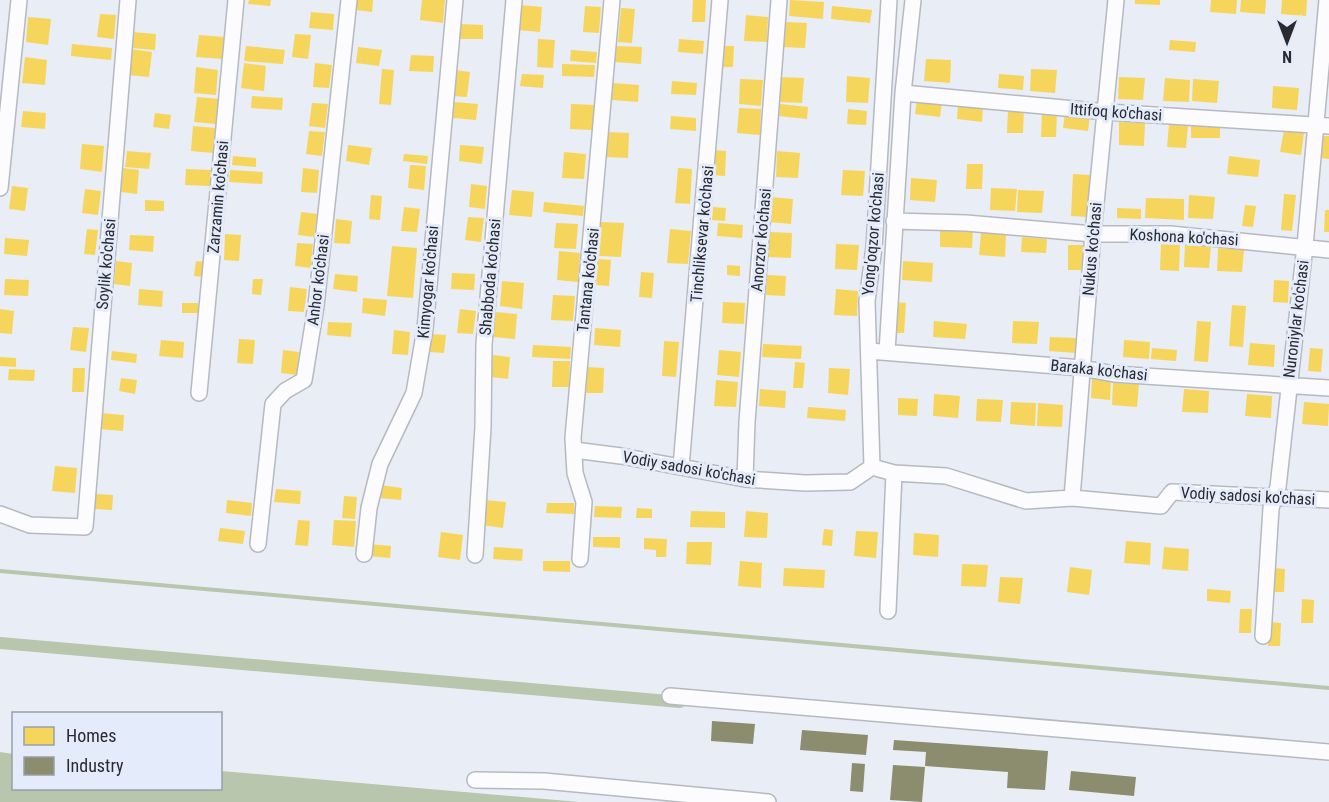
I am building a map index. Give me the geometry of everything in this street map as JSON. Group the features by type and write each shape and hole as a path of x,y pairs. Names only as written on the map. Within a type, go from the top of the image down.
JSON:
{"street":[{"path":"0,188 19,0"},
{"name":"Soylik ko'chasi","path":"0,514 30,525 85,527 128,0"},
{"name":"Zarzamin ko'chasi","path":"199,393 236,0"},
{"name":"Anhor ko'chasi","path":"258,544 273,404 285,391 304,380 306,369 316,306 349,0"},
{"name":"Kimyogar ko'chasi","path":"364,555 369,508 380,464 414,393 425,329 455,0"},
{"name":"Shabboda ko'chasi","path":"475,555 483,427 484,344 514,0"},
{"name":"Tantana ko'chasi","path":"580,559 584,502 575,473 573,450 612,0"},
{"name":"Tinchliksevar ko'chasi","path":"681,467 703,227 720,0"},
{"name":"Anorzor ko'chasi","path":"745,479 747,422 779,0"},
{"name":"Yong'oqzor ko'chasi","path":"872,467 867,301 874,247 889,0"},
{"path":"887,352 903,93 913,0"},
{"name":"Nukus ko'chasi","path":"1072,498 1093,234 1107,112 1116,0"},
{"name":"Nuroniylar ko'chasi","path":"1263,636 1271,508 1276,496 1287,386 1323,125 1328,0"},
{"name":"Ittifoq ko'chasi","path":"903,93 1107,112 1323,125"},
{"name":"Koshona ko'chasi","path":"894,221 966,223 1093,234 1170,234 1329,250"},
{"name":"Baraka ko'chasi","path":"868,351 1082,368 1114,374 1329,388"},
{"name":"Vodiy sadosi ko'chasi","path":"573,450 745,479 850,482 872,467 894,473 946,476 1026,501 1072,498 1161,506 1172,492 1329,500"},
{"path":"888,611 894,473"},
{"path":"670,696 1329,752"},
{"path":"474,780 544,782 768,802"}],"shaded area":[{"path":"0,752 12,754 12,790 222,790 222,771 579,802 0,802"}],"building: Homes":[{"path":"249,0 271,0 270,6 248,4"},
{"path":"357,0 373,0 372,12 356,10"},
{"path":"422,0 445,0 443,23 420,20"},
{"path":"693,0 706,0 705,22 692,22"},
{"path":"790,0 824,2 823,19 789,16"},
{"path":"1135,0 1160,0 1160,5 1135,4"},
{"path":"1211,0 1237,0 1236,14 1210,12"},
{"path":"1241,0 1266,0 1265,14 1240,12"},
{"path":"1282,0 1307,0 1306,16 1281,14"},
{"path":"520,5 542,7 540,32 518,30"},
{"path":"585,6 601,7 599,33 583,32"},
{"path":"832,6 872,10 870,23 831,19"},
{"path":"621,8 635,9 632,43 618,42"},
{"path":"311,12 334,14 333,30 309,28"},
{"path":"100,14 116,15 114,39 97,37"},
{"path":"746,15 768,17 767,42 744,41"},
{"path":"28,17 51,19 48,45 26,42"},
{"path":"785,22 807,23 805,48 783,47"},
{"path":"459,24 483,25 483,39 459,39"},
{"path":"132,32 156,34 155,50 131,48"},
{"path":"295,34 311,35 308,59 292,57"},
{"path":"199,35 224,37 222,59 196,57"},
{"path":"538,39 555,40 553,68 537,67"},
{"path":"679,39 704,41 703,54 678,52"},
{"path":"1170,40 1196,42 1195,52 1169,50"},
{"path":"72,44 112,48 111,60 71,56"},
{"path":"246,46 285,50 283,64 244,61"},
{"path":"616,46 642,47 641,64 615,62"},
{"path":"725,46 734,46 733,67 723,67"},
{"path":"358,47 382,50 379,66 356,63"},
{"path":"130,49 152,52 149,77 127,75"},
{"path":"571,50 597,52 596,63 570,61"},
{"path":"411,55 434,56 433,72 409,71"},
{"path":"25,57 47,60 45,85 22,83"},
{"path":"926,59 951,60 950,83 924,81"},
{"path":"244,63 266,66 264,91 241,88"},
{"path":"315,63 332,65 329,88 313,87"},
{"path":"562,64 595,65 594,77 562,76"},
{"path":"196,67 218,70 216,95 194,93"},
{"path":"382,69 394,70 391,105 379,104"},
{"path":"1031,69 1057,70 1055,93 1030,91"},
{"path":"455,70 470,72 467,97 453,96"},
{"path":"522,74 544,75 543,88 520,86"},
{"path":"999,74 1024,76 1023,90 998,88"},
{"path":"847,76 870,78 868,103 846,102"},
{"path":"781,77 804,78 802,103 780,102"},
{"path":"1119,77 1145,78 1143,100 1118,99"},
{"path":"1165,78 1190,80 1189,102 1163,101"},
{"path":"740,79 763,80 761,106 739,104"},
{"path":"1193,79 1219,81 1217,103 1192,101"},
{"path":"672,81 697,83 696,95 671,94"},
{"path":"613,83 639,85 638,102 612,100"},
{"path":"1273,86 1299,88 1297,110 1272,108"},
{"path":"252,96 283,98 282,110 251,108"},
{"path":"197,97 219,99 216,124 194,122"},
{"path":"917,99 942,102 940,117 915,114"},
{"path":"454,102 478,104 476,120 453,118"},
{"path":"312,103 328,104 325,128 309,126"},
{"path":"571,104 594,105 592,130 570,129"},
{"path":"780,104 808,107 807,119 779,116"},
{"path":"958,104 983,107 982,122 957,119"},
{"path":"739,108 761,109 760,135 737,133"},
{"path":"1008,108 1024,108 1023,133 1007,133"},
{"path":"848,109 867,111 866,125 847,124"},
{"path":"23,111 46,113 45,129 21,127"},
{"path":"1042,112 1057,112 1056,137 1041,137"},
{"path":"155,113 171,115 169,129 153,127"},
{"path":"1065,113 1090,115 1088,131 1063,128"},
{"path":"671,116 696,118 696,131 670,129"},
{"path":"1119,122 1145,123 1144,146 1119,145"},
{"path":"1169,124 1188,126 1186,148 1167,147"},
{"path":"1191,124 1220,125 1220,138 1191,138"},
{"path":"193,126 215,128 213,153 191,151"},
{"path":"1284,130 1304,133 1301,155 1280,152"},
{"path":"309,131 325,132 322,156 306,154"},
{"path":"607,132 629,133 628,158 606,157"},
{"path":"1323,136 1329,136 1329,159 1321,158"},
{"path":"82,144 104,146 102,172 80,169"},
{"path":"348,145 372,148 369,165 346,161"},
{"path":"460,145 484,147 482,164 459,161"},
{"path":"714,150 726,151 725,176 712,175"},
{"path":"127,151 151,153 149,169 125,167"},
{"path":"777,151 800,153 798,178 776,177"},
{"path":"564,152 586,154 584,179 562,178"},
{"path":"404,154 428,156 427,164 403,161"},
{"path":"233,156 256,158 256,167 232,165"},
{"path":"1229,156 1260,160 1258,177 1227,174"},
{"path":"967,164 983,164 982,189 966,189"},
{"path":"410,165 426,166 424,190 408,188"},
{"path":"123,168 139,170 137,194 121,192"},
{"path":"303,168 319,170 317,193 301,192"},
{"path":"678,168 692,169 690,204 675,203"},
{"path":"186,169 211,170 211,186 185,185"},
{"path":"230,170 263,172 262,184 229,182"},
{"path":"843,170 865,171 863,196 841,195"},
{"path":"1073,174 1090,175 1088,217 1071,216"},
{"path":"911,178 937,180 935,202 910,200"},
{"path":"471,184 487,186 485,209 469,207"},
{"path":"12,186 28,188 25,211 9,209"},
{"path":"991,188 1017,189 1015,211 990,210"},
{"path":"85,189 101,191 98,215 82,213"},
{"path":"512,190 534,192 532,217 509,215"},
{"path":"1018,190 1044,191 1042,213 1017,212"},
{"path":"1284,194 1296,195 1292,231 1281,230"},
{"path":"371,195 382,196 380,220 369,219"},
{"path":"1189,195 1215,197 1213,219 1188,218"},
{"path":"770,197 793,199 791,224 769,222"},
{"path":"1146,198 1184,199 1184,220 1145,218"},
{"path":"145,200 164,201 164,211 145,211"},
{"path":"544,202 584,206 583,216 543,212"},
{"path":"1245,205 1256,206 1253,227 1242,226"},
{"path":"404,207 420,209 417,232 401,231"},
{"path":"713,207 726,208 725,221 712,220"},
{"path":"1117,208 1141,209 1141,219 1117,218"},
{"path":"1325,210 1329,210 1329,232 1324,232"},
{"path":"301,212 317,214 314,237 298,235"},
{"path":"468,217 484,218 481,242 465,240"},
{"path":"336,219 352,221 350,244 334,243"},
{"path":"601,222 624,223 621,257 599,256"},
{"path":"556,223 578,224 576,249 554,248"},
{"path":"718,223 743,225 742,238 717,236"},
{"path":"87,229 98,230 95,255 84,254"},
{"path":"670,229 691,231 688,264 667,263"},
{"path":"940,229 973,229 972,248 940,247"},
{"path":"770,232 792,233 791,258 768,257"},
{"path":"981,233 1006,234 1005,257 979,255"},
{"path":"225,234 241,235 239,261 224,260"},
{"path":"130,235 154,236 153,252 129,250"},
{"path":"1022,237 1047,239 1046,253 1021,252"},
{"path":"5,238 29,240 27,256 4,254"},
{"path":"297,243 313,244 311,268 295,266"},
{"path":"836,244 859,245 857,270 835,269"},
{"path":"1161,244 1180,244 1179,271 1160,270"},
{"path":"1185,244 1211,246 1209,268 1184,267"},
{"path":"1068,245 1083,245 1083,270 1068,270"},
{"path":"392,246 417,248 413,298 387,296"},
{"path":"1218,248 1244,250 1242,272 1217,271"},
{"path":"559,251 580,253 578,282 557,280"},
{"path":"598,259 611,260 609,286 596,285"},
{"path":"116,261 132,263 130,286 114,284"},
{"path":"196,261 205,262 204,277 194,276"},
{"path":"903,261 933,263 932,282 902,280"},
{"path":"727,265 740,266 740,276 727,275"},
{"path":"641,272 654,273 652,298 639,297"},
{"path":"452,273 475,274 474,290 451,289"},
{"path":"335,274 358,276 357,292 333,289"},
{"path":"767,275 786,276 785,296 766,295"},
{"path":"5,279 29,280 28,296 4,295"},
{"path":"253,279 263,279 261,295 252,294"},
{"path":"1274,280 1289,281 1288,303 1273,302"},
{"path":"502,281 524,283 522,309 500,306"},
{"path":"290,287 307,289 304,312 288,311"},
{"path":"139,289 163,291 162,307 138,305"},
{"path":"836,289 858,291 857,316 834,315"},
{"path":"553,295 575,296 573,321 551,320"},
{"path":"363,298 387,300 385,316 362,313"},
{"path":"723,302 745,303 744,324 722,323"},
{"path":"895,302 906,303 904,333 893,333"},
{"path":"182,303 198,303 198,313 182,313"},
{"path":"1232,305 1246,306 1243,347 1229,346"},
{"path":"0,309 14,311 12,334 0,333"},
{"path":"460,309 476,311 473,334 457,333"},
{"path":"495,312 517,314 515,339 492,337"},
{"path":"934,321 967,324 965,339 933,337"},
{"path":"1013,321 1039,322 1037,344 1012,343"},
{"path":"1197,321 1211,322 1208,362 1194,361"},
{"path":"328,322 352,323 351,337 327,335"},
{"path":"73,327 89,328 86,352 70,350"},
{"path":"595,328 621,330 620,347 594,345"},
{"path":"394,330 410,332 408,355 392,354"},
{"path":"430,334 446,335 444,353 428,352"},
{"path":"1050,337 1076,338 1075,353 1049,351"},
{"path":"239,339 255,340 253,364 237,363"},
{"path":"161,340 184,342 183,358 159,356"},
{"path":"1124,340 1150,342 1149,359 1123,357"},
{"path":"664,341 679,342 676,377 662,376"},
{"path":"1250,343 1275,345 1274,367 1248,365"},
{"path":"763,344 802,346 801,359 762,357"},
{"path":"533,345 571,347 570,359 532,357"},
{"path":"1152,348 1177,350 1176,361 1151,359"},
{"path":"1310,348 1323,349 1321,372 1308,371"},
{"path":"283,350 299,352 297,375 281,373"},
{"path":"719,350 741,352 739,377 717,375"},
{"path":"112,351 137,354 136,363 111,360"},
{"path":"493,355 510,357 508,379 491,377"},
{"path":"0,357 16,358 16,367 0,366"},
{"path":"553,361 570,361 569,387 552,387"},
{"path":"795,362 805,363 803,388 793,388"},
{"path":"587,367 604,368 603,393 586,393"},
{"path":"73,368 85,368 84,392 72,392"},
{"path":"829,368 850,369 848,395 828,393"},
{"path":"9,369 35,370 34,381 8,380"},
{"path":"121,378 137,380 135,394 119,391"},
{"path":"1092,378 1111,379 1110,400 1091,398"},
{"path":"716,380 738,382 736,407 714,406"},
{"path":"1113,383 1139,384 1137,407 1112,405"},
{"path":"760,389 786,391 785,408 759,406"},
{"path":"1184,389 1209,391 1208,413 1182,412"},
{"path":"934,394 960,396 958,418 933,416"},
{"path":"1247,394 1272,396 1271,418 1245,416"},
{"path":"898,398 918,399 917,416 898,415"},
{"path":"977,399 1003,400 1001,422 976,421"},
{"path":"1011,402 1036,403 1035,426 1010,424"},
{"path":"1304,402 1329,404 1328,426 1302,424"},
{"path":"1038,403 1063,405 1062,427 1037,426"},
{"path":"808,407 846,410 845,421 807,418"},
{"path":"100,413 124,415 123,431 99,429"},
{"path":"55,466 77,468 75,493 52,491"},
{"path":"380,485 402,488 401,500 379,498"},
{"path":"276,489 301,491 300,504 274,502"},
{"path":"95,494 113,495 112,510 95,509"},
{"path":"344,496 357,497 355,519 342,518"},
{"path":"227,500 252,503 251,516 226,513"},
{"path":"484,500 506,502 503,528 481,525"},
{"path":"547,503 574,503 574,514 546,513"},
{"path":"595,506 622,507 621,518 594,517"},
{"path":"637,508 652,509 652,518 636,518"},
{"path":"691,511 725,512 725,528 690,527"},
{"path":"746,511 768,513 767,538 744,537"},
{"path":"298,520 310,521 308,546 295,545"},
{"path":"334,520 356,521 354,547 332,545"},
{"path":"220,528 245,531 243,544 218,541"},
{"path":"824,529 833,530 832,546 822,545"},
{"path":"856,531 878,532 876,558 854,556"},
{"path":"441,532 463,535 460,560 438,557"},
{"path":"914,533 939,535 938,557 913,555"},
{"path":"593,537 620,537 620,548 593,547"},
{"path":"644,538 667,539 666,557 656,557 656,550 644,549"},
{"path":"1126,541 1151,543 1150,565 1124,563"},
{"path":"687,542 712,542 711,565 686,564"},
{"path":"369,544 391,546 390,558 368,556"},
{"path":"494,547 523,549 522,561 493,559"},
{"path":"1164,547 1189,549 1188,571 1162,569"},
{"path":"543,561 570,561 570,572 543,571"},
{"path":"740,561 762,563 761,588 738,586"},
{"path":"962,564 988,565 986,587 961,586"},
{"path":"1070,567 1092,570 1089,595 1067,592"},
{"path":"784,568 825,570 824,588 783,586"},
{"path":"1273,568 1285,569 1284,592 1272,592"},
{"path":"1000,577 1023,578 1020,604 998,602"},
{"path":"1207,589 1231,591 1230,603 1207,601"},
{"path":"1302,599 1314,600 1313,623 1301,623"},
{"path":"1240,609 1252,609 1251,633 1239,633"},
{"path":"1269,622 1281,623 1280,646 1268,646"}],"building: Industry":[{"path":"712,721 755,724 753,744 711,741"},
{"path":"802,730 868,735 866,755 800,750"},
{"path":"894,740 1048,751 1045,790 1007,788 1008,772 925,766 926,752 893,750"},
{"path":"852,763 865,764 863,792 850,791"},
{"path":"893,765 925,767 922,802 890,800"},
{"path":"1071,771 1136,777 1134,796 1069,790"}],"waterway":[{"path":"0,571 1329,688"},
{"path":"0,643 680,702"}]}
